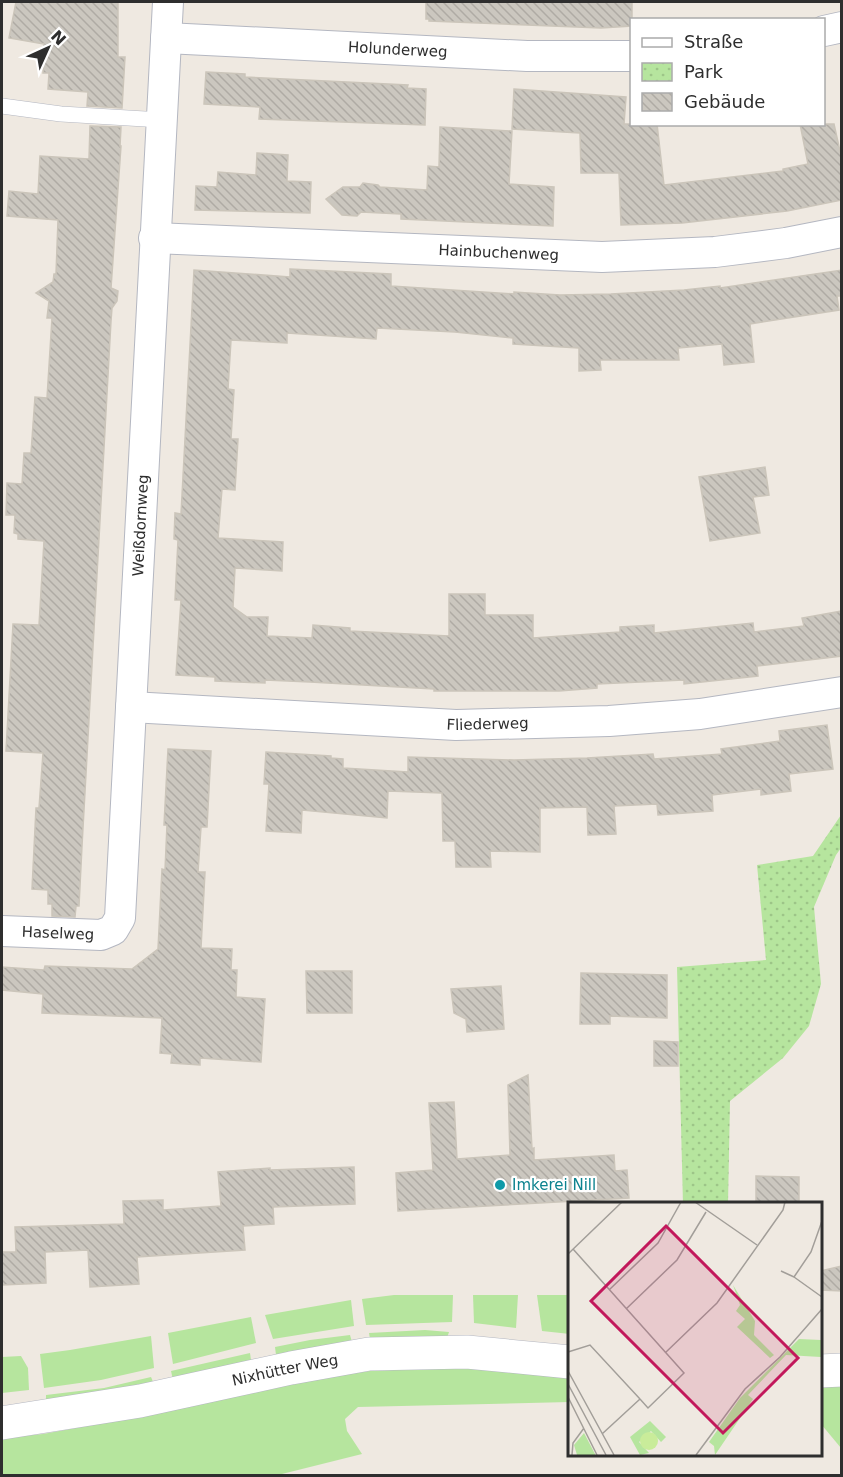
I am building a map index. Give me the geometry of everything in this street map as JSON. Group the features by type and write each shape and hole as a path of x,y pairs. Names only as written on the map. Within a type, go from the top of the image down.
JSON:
{"main road":[{"name":"Nixhütter Weg","path":"2,1423 140,1401 291,1368 369,1354 467,1352 568,1362"},
{"path":"822,1371 842,1370"}],"street":[{"name":"Weißdornweg","path":"113,930 121,910 168,2"},
{"path":"825,31 842,27"},
{"name":"Holunderweg","path":"166,38 527,56 630,57"},
{"name":"Hainbuchenweg","path":"154,238 602,257 716,252 786,243 842,232"},
{"name":"Fliederweg","path":"131,707 456,725 510,724 609,721 700,714 842,692"},
{"name":"Haselweg","path":"2,932 93,936 113,930"}],"lane":[{"path":"2,106 61,114 162,120"}],"green space":[{"path":"841,815 841,848 814,907 821,984 809,1026 783,1058 730,1101 728,1202 683,1202 677,967 766,960 757,865 813,856"},
{"path":"394,1295 453,1295 452,1322 366,1325 362,1299"},
{"path":"473,1295 518,1295 516,1328 474,1323"},
{"path":"537,1295 568,1295 568,1334 542,1331"},
{"path":"351,1300 354,1326 273,1339 265,1315"},
{"path":"251,1317 256,1343 173,1364 168,1333"},
{"path":"425,1330 449,1332 447,1338 370,1339 369,1333"},
{"path":"350,1335 352,1342 276,1355 275,1347"},
{"path":"151,1336 154,1368 101,1380 44,1388 40,1354"},
{"path":"250,1353 251,1360 173,1380 171,1371"},
{"path":"21,1356 28,1368 29,1390 2,1393 2,1357"},
{"path":"464,1367 568,1375 568,1402 358,1407 345,1419 347,1431 362,1454 278,1475 2,1476 2,1438 43,1434 146,1415 293,1380 370,1371"},
{"path":"151,1377 154,1384 46,1405 46,1395 104,1388"},
{"path":"841,1381 841,1448 822,1425 822,1382"}],"building":[{"path":"16,2 118,2 118,57 125,57 122,108 87,106 88,92 48,89 49,73 43,73 44,44 9,38"},
{"path":"426,2 632,2 630,26 601,28 429,21 426,19"},
{"path":"206,72 245,74 245,77 408,85 407,88 426,89 425,125 259,119 260,107 204,104"},
{"path":"514,89 626,97 624,124 657,126 664,185 783,171 783,169 808,164 800,126 834,124 842,160 842,200 787,211 682,223 621,225 619,173 581,173 580,133 512,129"},
{"path":"90,126 121,127 121,146 111,288 118,291 117,301 112,308 111,321 79,906 76,906 75,917 52,916 52,904 48,904 48,890 32,889 36,808 39,808 43,753 6,751 13,624 39,625 44,541 18,539 18,534 14,533 15,515 6,515 7,483 22,484 24,453 31,453 35,397 47,398 52,318 47,318 49,301 36,293 53,282 54,274 56,274 58,220 7,216 9,191 38,194 40,156 89,159"},
{"path":"440,127 512,131 509,184 554,187 553,226 401,219 401,214 361,212 357,216 342,215 326,199 343,187 360,187 363,183 380,187 427,190 428,166 439,167"},
{"path":"257,153 288,155 287,181 311,182 310,213 195,210 196,186 217,187 218,172 256,175"},
{"path":"290,269 391,274 391,286 560,295 684,290 720,286 720,288 842,270 842,296 837,296 839,310 750,324 754,362 724,365 722,344 678,348 679,360 600,360 601,370 579,371 579,348 513,344 513,338 455,332 377,328 376,339 287,333 287,343 231,340 228,389 234,390 231,439 238,439 235,490 222,489 218,538 283,542 282,571 235,568 233,607 247,617 268,617 267,636 312,638 313,625 350,628 350,631 449,636 449,594 485,594 485,615 533,615 533,638 620,632 620,627 654,625 654,633 753,623 754,632 804,626 802,618 842,611 842,656 757,666 758,676 684,684 684,680 597,684 597,688 559,691 434,691 434,689 310,682 215,681 215,677 176,675 181,600 175,600 178,540 174,539 175,513 181,514 194,270 290,277"},
{"path":"765,467 769,495 753,497 760,533 710,541 699,477"},
{"path":"827,725 833,769 789,774 791,791 761,795 761,789 712,795 713,811 658,815 657,804 614,806 616,834 588,835 587,807 540,808 540,852 490,851 491,867 456,867 455,841 443,841 442,793 388,791 387,818 302,810 301,833 266,831 269,784 264,784 266,752 331,756 331,758 343,759 343,768 408,772 408,757 514,760 653,754 654,759 722,754 721,749 780,741 779,731"},
{"path":"168,749 211,751 207,827 201,827 198,872 205,872 201,948 232,949 231,970 237,970 236,997 265,999 261,1062 200,1058 200,1065 171,1063 172,1054 160,1053 162,1018 42,1013 43,994 2,990 2,967 44,970 45,966 132,969 158,949 162,869 165,870 167,825 164,825"},
{"path":"306,971 352,971 352,1013 307,1013"},
{"path":"581,973 667,975 667,1018 610,1016 610,1024 580,1024"},
{"path":"501,986 504,1029 467,1032 466,1019 454,1013 451,989"},
{"path":"654,1041 678,1042 678,1066 654,1066"},
{"path":"528,1075 534,1160 614,1155 615,1171 627,1170 629,1198 398,1211 396,1173 433,1170 429,1103 454,1102 457,1159 510,1155 508,1085"},
{"path":"354,1167 355,1204 273,1207 274,1224 243,1226 245,1250 137,1257 139,1284 90,1287 88,1250 45,1252 46,1283 2,1285 2,1252 16,1252 15,1227 124,1224 123,1201 163,1200 163,1210 221,1206 218,1172 270,1168 270,1170"},
{"path":"756,1176 799,1177 799,1202 756,1202"},
{"path":"842,1266 842,1291 822,1290 822,1271"}],"place":[{"name":"Imkerei Nill","path":"500,1185"}]}
